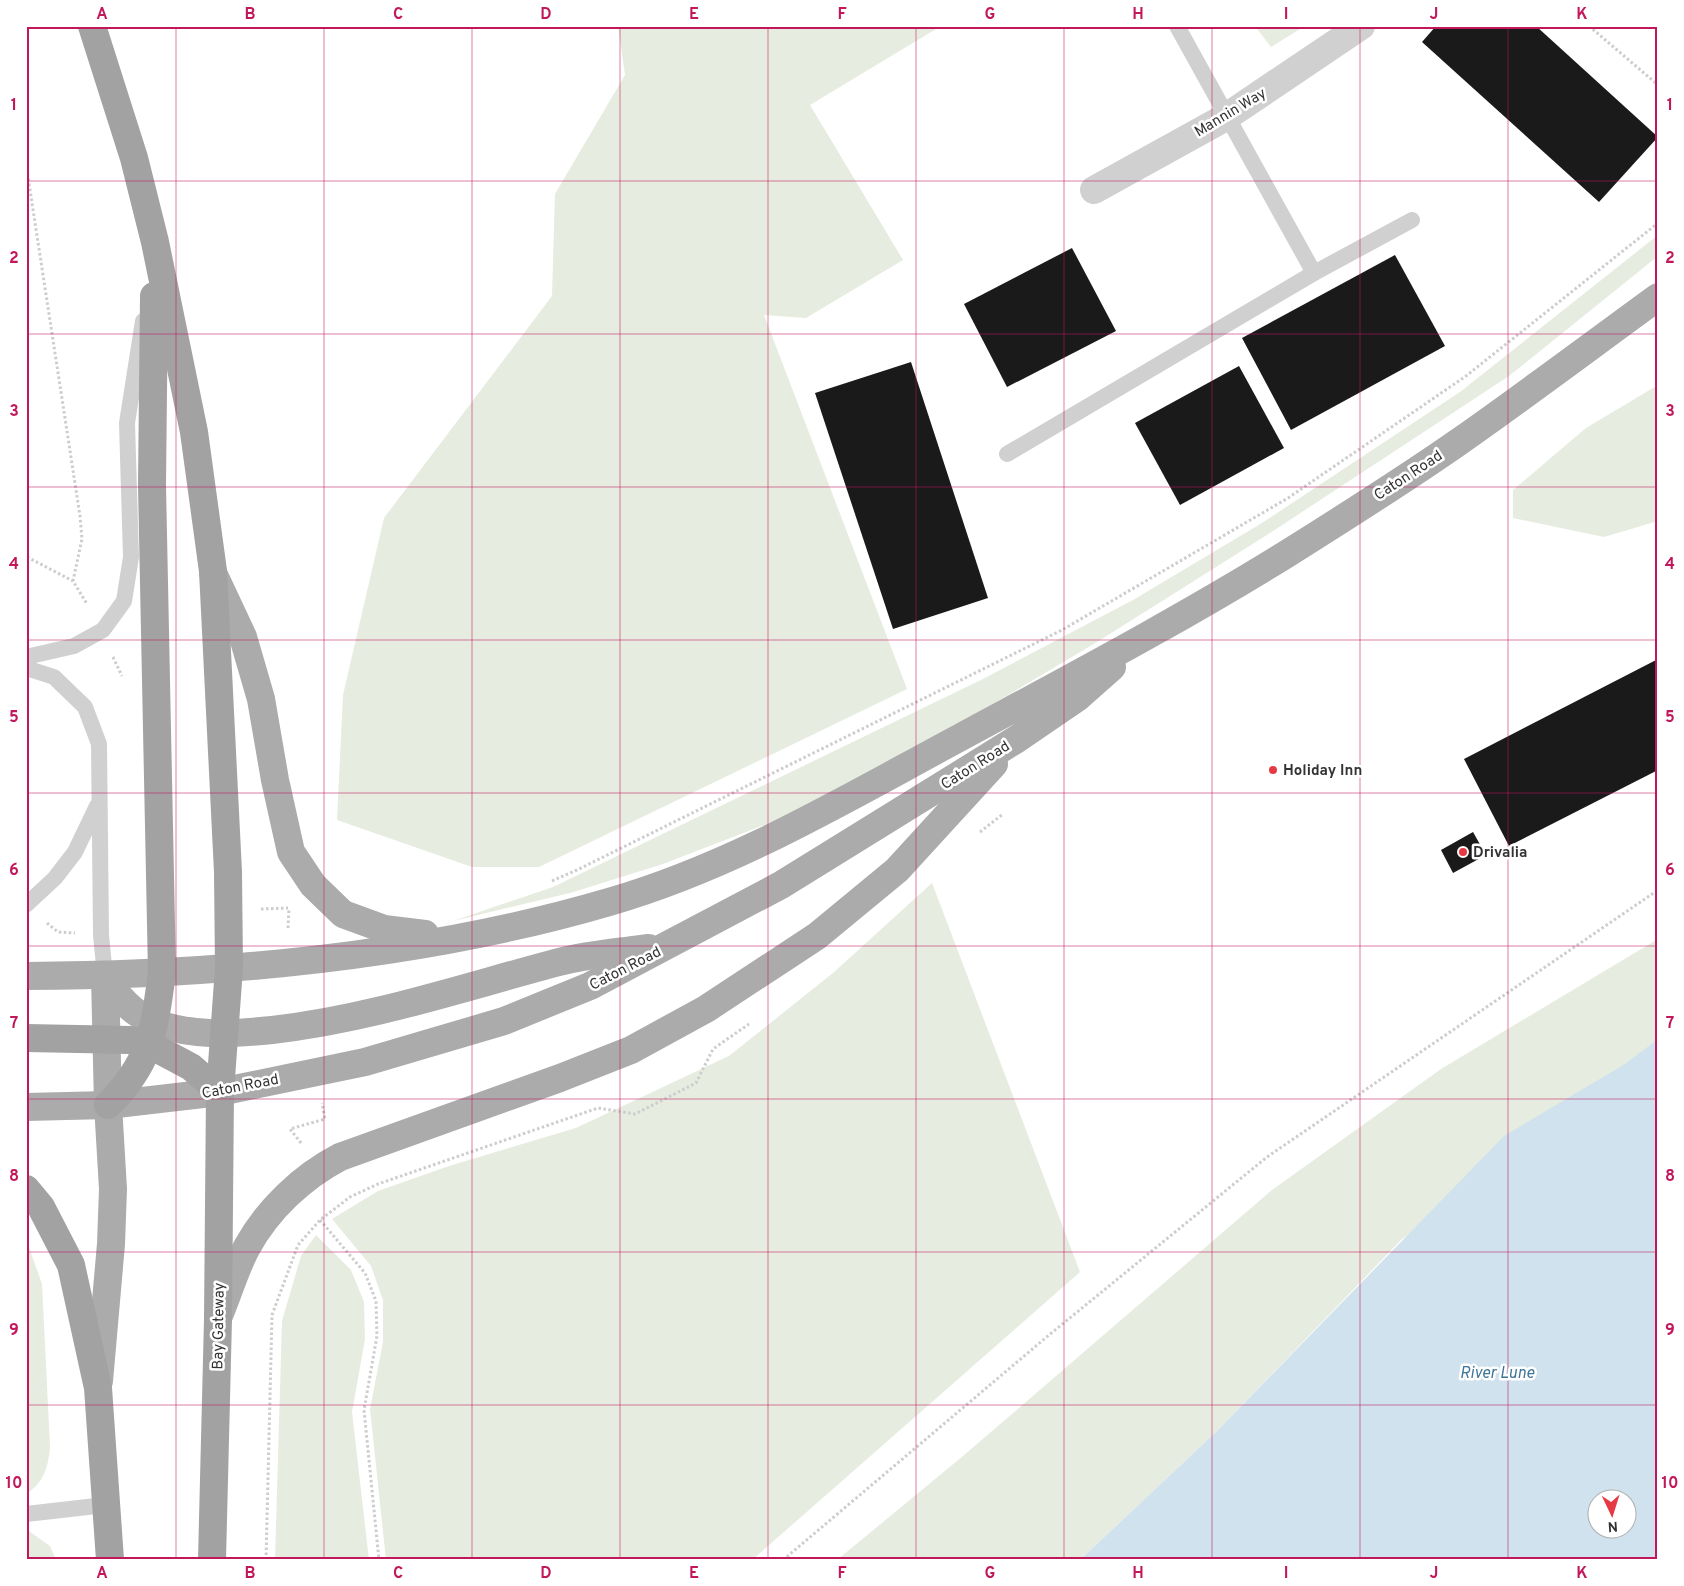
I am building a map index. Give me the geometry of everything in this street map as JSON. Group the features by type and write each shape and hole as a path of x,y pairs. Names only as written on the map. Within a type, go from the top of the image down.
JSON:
{"highway":[{"path":"92,26 134,158 155,242 152,485 162,974 152,1034 138,1069 127,1085 108,1105"},
{"name":"Bay Gateway","path":"155,242 194,432 213,571 228,872 229,968 220,1092 218,1319 212,1560"},
{"path":"152,1034 220,1092"},
{"path":"26,1038 130,1040 152,1034"},
{"path":"26,1189 41,1207 71,1265 98,1388 110,1560"}],"main road":[{"name":"Caton Road","path":"26,976 162,974 229,968 462,939 606,903 651,889 783,833 1147,636 1284,556 1459,442 1658,297"},
{"path":"213,571 243,637 261,699 275,780 291,852 313,885 343,914 384,929 462,939"},
{"name":"Caton Road","path":"26,1107 108,1105 220,1092 365,1062 504,1021 590,986 781,885 1017,738 1077,698 1147,636"},
{"path":"218,1319 247,1247 282,1199 321,1166 340,1157 560,1078 622,1053 706,1009 817,936 897,870 1017,738"},
{"path":"105,976 119,998 138,1014 152,1034 193,1032 224,1035 328,1023 455,992 561,961 672,944"},
{"path":"98,1388 111,1244 113,1188 108,1105 108,1040 105,976"}],"street":[{"name":"Mannin Way","path":"1094,190 1226,117 1361,26"}],"lane":[{"path":"1177,26 1314,274"},
{"path":"1007,454 1314,274 1412,220"},
{"path":"26,657 74,646 103,630 124,601 131,557 128,423 155,242"},
{"path":"26,668 54,676 85,707 99,744 101,935 105,976"},
{"path":"26,905 55,878 75,852 99,802"},
{"path":"26,1514 105,1505"}],"path":[{"path":"1588,26 1658,85"},
{"path":"26,164 80,516 82,539 73,581"},
{"path":"544,884 588,865 1062,630 1288,498 1466,376 1658,223"},
{"path":"27,557 73,581 103,630"},
{"path":"782,1560 1049,1335 1267,1157 1658,890"},
{"path":"266,1560 272,1315 298,1245 320,1220 350,1197"},
{"path":"320,1220 364,1273 376,1301 377,1336 364,1410 379,1560"}],"shaded area":[{"path":"618,26 941,26 810,105 903,260 806,318 764,315 907,689 539,867 472,867 337,820 343,695 384,518 552,296 555,194 625,75"},
{"path":"1255,26 1305,26 1271,47"},
{"path":"1658,235 1658,256 1509,376 1270,533 1097,642 931,741 795,813 663,864 570,893 453,921 553,887 983,679 1133,600 1262,523 1460,392"},
{"path":"1658,385 1658,521 1604,537 1513,518 1513,490 1586,428"},
{"path":"932,883 1080,1272 752,1560 386,1560 370,1409 383,1342 383,1300 371,1266 332,1219 378,1191 449,1166 576,1128 729,1056 833,973"},
{"path":"1658,939 1658,1039 1401,1240 1217,1431 1080,1560 837,1560 963,1456 1272,1190 1441,1069"},
{"path":"316,1235 351,1270 364,1302 365,1339 352,1412 369,1560 275,1560 282,1321 301,1256"},
{"path":"26,1239 42,1284 50,1447 44,1474 37,1485 26,1494"},
{"path":"26,1529 50,1546 56,1560 26,1560"}],"water":[{"name":"River Lune","path":"1658,1039 1658,1560 1080,1560 1217,1431 1504,1136 1625,1064"}],"building":[{"path":"1436,26 1536,26 1658,137 1599,202 1422,42"},
{"path":"1072,248 1116,331 1007,387 964,304"},
{"path":"1395,255 1445,346 1291,430 1242,338"},
{"path":"911,362 988,598 893,629 815,393"},
{"path":"1239,366 1284,448 1180,505 1135,423"},
{"path":"1658,659 1658,770 1509,846 1464,759"},
{"name":"Drivalia","path":"1473,832 1486,855 1453,873 1441,850"}],"place":[{"name":"Holiday Inn","path":"1273,770"},
{"name":"Drivalia","path":"1463,852"}]}
